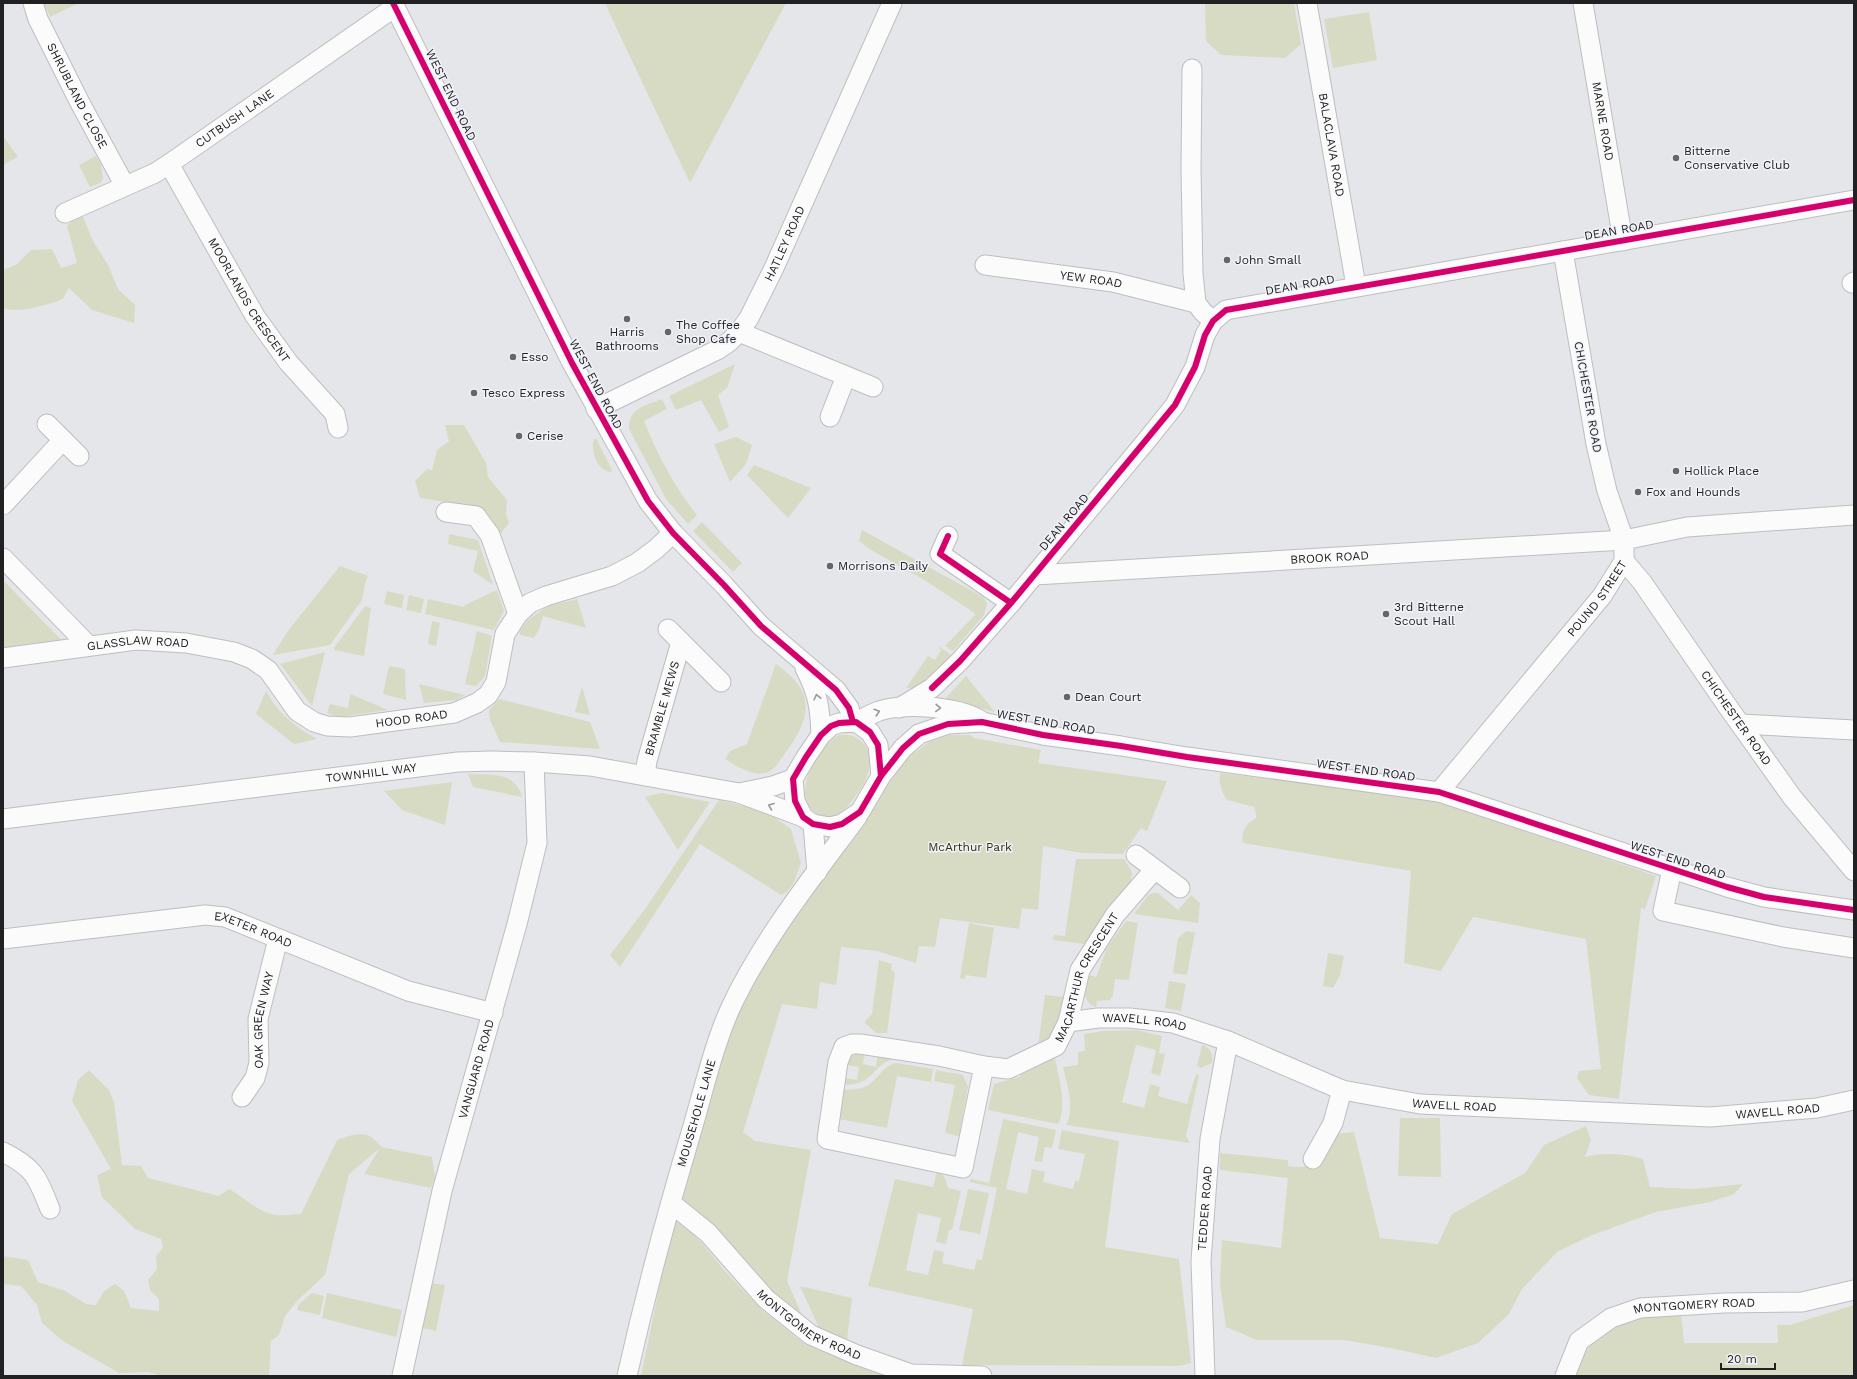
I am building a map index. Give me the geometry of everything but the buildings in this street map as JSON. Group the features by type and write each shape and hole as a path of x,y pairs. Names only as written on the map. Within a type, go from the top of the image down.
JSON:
{"street":[{"name":"SHRUBLAND CLOSE","path":"33,3 38,19 79,101 125,186"},
{"name":"HATLEY ROAD","path":"596,409 717,350 739,332 758,303 892,3"},
{"name":"BALACLAVA ROAD","path":"1307,3 1356,286"},
{"name":"MARNE ROAD","path":"1582,3 1623,241"},
{"name":"CUTBUSH LANE","path":"65,213 170,164 394,5"},
{"name":"WEST END ROAD","path":"394,5 596,409 648,501 673,533 724,585 761,626 801,662 836,690 849,708 855,722 880,711 899,708 947,709 964,712 982,722"},
{"path":"1192,69 1191,170 1193,273 1196,302 1202,312 1212,320"},
{"name":"MOORLANDS CRESCENT","path":"170,164 255,316 288,362 335,414 338,428"},
{"name":"DEAN ROAD","path":"899,708 932,688 960,661 1011,604 1175,405 1194,367 1212,320 1226,310 1356,286 1854,200"},
{"name":"CHICHESTER ROAD","path":"1563,251 1596,444 1607,491 1624,540"},
{"name":"YEW ROAD","path":"985,265 1113,282 1196,302"},
{"path":"739,332 873,387"},
{"path":"830,417 846,376"},
{"path":"48,424 79,456"},
{"path":"3,505 63,440"},
{"path":"446,512 476,516 490,535 518,614"},
{"name":"POUND STREET","path":"1439,792 1602,596 1624,560 1624,540 1687,527 1854,515"},
{"name":"HOOD ROAD","path":"268,670 297,711 314,722 327,726 350,727 454,712 477,703 488,695 496,682 504,634 518,614 530,603 546,596 612,576 637,563 656,549 673,533"},
{"path":"948,536 940,554 1011,604"},
{"name":"BROOK ROAD","path":"1034,575 1624,540"},
{"path":"3,558 89,646"},
{"name":"CHICHESTER ROAD","path":"1624,560 1642,582 1792,797 1854,871"},
{"name":"BRAMBLE MEWS","path":"645,775 675,636 721,682"},
{"name":"GLASSLAW ROAD","path":"3,658 136,640 170,641 202,645 234,652 252,659 268,670"},
{"name":"WEST END ROAD","path":"801,662 815,687 819,700 821,736"},
{"path":"808,821 830,827 842,824 860,812 881,776 880,753 875,738 870,732 855,722 839,723 831,726 821,736 793,779 795,801 808,821 817,872"},
{"name":"WEST END ROAD","path":"881,776 903,748 919,734 948,724 982,722 1043,735 1210,761 1439,792 1726,887 1764,897 1854,910"},
{"path":"1740,724 1854,730"},
{"name":"TOWNHILL WAY","path":"3,819 458,762 492,760 590,766 739,793 808,821"},
{"name":"VANGUARD ROAD","path":"402,1376 442,1194 493,1013 537,843 534,762"},
{"name":"TOWNHILL WAY","path":"739,793 773,786 793,779"},
{"name":"MOUSEHOLE LANE","path":"627,1376 671,1203 709,1072 730,1010 756,961 860,812"},
{"path":"1136,855 1154,870 1180,888"},
{"path":"1672,869 1663,911 1783,937 1854,948"},
{"name":"MACARTHUR CRESCENT","path":"984,1066 963,1168 827,1139 838,1062 844,1047 852,1044 860,1044 939,1056 984,1066 1008,1069 1056,1046 1068,1022 1080,970 1115,915 1154,870"},
{"name":"EXETER ROAD","path":"3,939 205,915 225,917 408,991 493,1013"},
{"name":"OAK GREEN WAY","path":"242,1097 255,1078 259,1063 258,1019 278,939"},
{"name":"WAVELL ROAD","path":"1068,1022 1098,1018 1130,1018 1173,1023 1228,1041 1342,1090 1420,1104 1710,1117 1817,1108 1854,1100"},
{"name":"TEDDER ROAD","path":"1205,1376 1201,1261 1210,1139 1228,1041"},
{"path":"1313,1159 1333,1123 1342,1090"},
{"path":"3,1152 22,1162 37,1177 50,1209"},
{"name":"MONTGOMERY ROAD","path":"671,1203 708,1234 766,1299 811,1336 911,1374 982,1376"},
{"name":"MONTGOMERY ROAD","path":"1565,1376 1580,1341 1611,1318 1640,1308 1724,1303 1802,1302 1854,1290"}],"green space":[{"path":"44,3 79,3 50,17"},
{"path":"605,3 786,3 690,183 615,25"},
{"path":"1205,3 1294,3 1301,44 1285,58 1221,55 1206,41"},
{"path":"1369,12 1377,60 1333,68 1324,19"},
{"path":"3,136 18,157 3,165"},
{"path":"96,156 101,164 103,179 100,183 90,187 79,165"},
{"path":"77,216 83,217 93,241 108,265 118,289 135,305 134,323 92,310 69,288 63,299 49,304 17,310 3,308 3,270 16,265 31,250 52,249 61,268 77,263 67,226"},
{"path":"735,364 727,388 718,395 729,427 719,432 701,400 676,410 669,396"},
{"path":"662,399 667,409 644,421 667,470 697,515 688,524 666,499 629,429 632,416 639,408"},
{"path":"445,425 464,425 486,463 488,477 507,500 506,514 509,523 497,538 486,524 484,508 420,498 415,481 427,469 432,470 437,450 449,441"},
{"path":"736,437 752,445 746,464 730,482 714,444"},
{"path":"596,438 612,470 611,472 606,471 596,461 593,451 593,442"},
{"path":"754,465 811,488 788,518 747,475"},
{"path":"702,522 742,563 733,572 693,531"},
{"path":"862,530 983,597 987,603 984,615 953,651 945,646 976,614 926,581 871,550 859,541"},
{"path":"449,534 478,540 493,585 473,571 478,551 448,544"},
{"path":"340,566 368,576 362,600 330,645 273,655 287,632"},
{"path":"3,580 64,643 3,651"},
{"path":"497,590 504,611 494,630 425,614 428,599 464,607 465,605"},
{"path":"387,591 404,595 402,608 384,604"},
{"path":"409,595 424,599 421,613 406,610"},
{"path":"577,599 586,628 543,616 539,629 534,638 521,635 519,632 528,620 548,606"},
{"path":"365,606 371,608 364,656 334,650 334,648"},
{"path":"432,621 440,623 436,646 428,644"},
{"path":"477,631 492,636 485,676 476,686 465,684"},
{"path":"937,645 951,655 932,678 920,686 906,688 928,656 935,660 941,650"},
{"path":"325,652 312,706 280,664"},
{"path":"776,664 789,674 798,684 804,695 806,705 805,716 795,739 776,766 768,772 751,772 740,768 725,759 730,751 747,744"},
{"path":"389,666 405,669 406,700 383,694"},
{"path":"966,676 995,712 945,699"},
{"path":"419,684 465,695 456,700 424,703"},
{"path":"582,686 590,715 575,712"},
{"path":"266,691 277,707 288,719 317,739 294,744 256,714"},
{"path":"350,694 388,710 338,717 327,713 330,704 348,708"},
{"path":"499,699 590,722 600,749 500,742 490,720 489,710"},
{"path":"839,735 852,736 864,744 869,753 869,771 860,790 842,813 825,817 816,813 808,805 805,795 806,783 815,760 823,749"},
{"name":"McArthur Park","path":"949,735 970,735 974,738 1041,750 1038,763 1167,781 1147,831 1141,828 1123,854 1082,853 1043,846 1038,910 1022,908 1019,929 940,918 935,947 919,946 916,963 877,951 841,947 836,985 820,982 817,1009 782,1004 743,1132 755,1141 811,1150 787,1281 806,1324 770,1295 678,1200 736,1014 764,964 907,758 929,742"},
{"path":"1220,773 1431,799 1656,876 1645,909 1641,908 1619,1099 1589,1095 1577,1078 1579,1071 1601,1069 1586,939 1473,917 1441,971 1404,963 1411,871 1243,843 1243,832 1247,825 1256,818 1256,813 1254,807 1227,800 1221,787"},
{"path":"468,774 501,776 514,783 519,789 522,797 473,787"},
{"path":"452,782 445,825 402,810 384,791"},
{"path":"662,793 710,802 678,850 645,797"},
{"path":"719,800 752,808 771,815 791,829 801,863 793,884 787,892 781,895 700,844 620,967 610,955 645,909"},
{"path":"1076,859 1124,859 1132,872 1131,883 1085,944 1053,940 1054,935 1065,936"},
{"path":"1158,893 1178,910 1191,895 1200,903 1198,923 1134,914 1148,895"},
{"path":"1126,921 1138,923 1129,980 1115,979 1113,995 1110,1000 1097,1001 1096,1007 1091,1005 1086,998 1085,989 1087,980 1089,975 1096,977 1107,948"},
{"path":"969,923 994,928 986,978 965,975 965,979 960,978"},
{"path":"1186,931 1195,932 1187,975 1173,973 1178,938"},
{"path":"1328,953 1344,956 1340,975 1333,988 1323,986"},
{"path":"879,960 892,964 891,969 895,973 887,1033 876,1033 865,1023 872,1014"},
{"path":"1169,981 1186,984 1181,1011 1165,1008"},
{"path":"1045,995 1065,997 1063,1010 1054,1037 1038,1046"},
{"path":"1136,1030 1162,1036 1159,1053 1165,1054 1160,1076 1151,1073 1156,1050 1136,1045 1122,1102 1144,1108 1150,1084 1160,1087 1158,1096 1187,1104 1196,1074 1199,1075 1186,1136 1190,1143 1066,1125 1069,1118 1070,1104 1063,1067 1078,1065 1078,1052 1085,1051 1084,1034 1103,1031"},
{"path":"1202,1045 1205,1046 1212,1054 1212,1063 1201,1068 1197,1066"},
{"path":"865,1051 863,1064 876,1067 878,1053 896,1058 881,1065 862,1082 843,1085 844,1078 857,1080 859,1067 846,1065 850,1056 855,1053"},
{"path":"1054,1054 1060,1080 1062,1100 1061,1117 1058,1124 988,1110 994,1084 1020,1077 1021,1073"},
{"path":"896,1063 933,1069 931,1082 897,1076 887,1128 838,1119 843,1090 857,1089 867,1086 888,1066"},
{"path":"89,1070 109,1090 114,1102 122,1165 141,1166 148,1178 219,1196 229,1189 270,1214 301,1214 337,1140 361,1134 371,1137 381,1147 432,1157 435,1177 431,1188 364,1174 380,1148 349,1174 325,1275 297,1301 285,1316 279,1335 271,1341 269,1376 161,1376 148,1372 119,1373 63,1341 42,1323 37,1305 21,1286 3,1284 3,1256 28,1260 38,1282 65,1291 86,1304 96,1305 104,1291 115,1284 124,1291 131,1308 159,1311 159,1299 150,1290 148,1280 157,1269 156,1256 163,1248 161,1239 135,1229 102,1197 97,1175 111,1169 72,1101 78,1080"},
{"path":"936,1070 963,1075 968,1087 959,1136 945,1133 955,1085 934,1081"},
{"path":"1400,1118 1440,1118 1441,1177 1398,1176"},
{"path":"1003,1119 1056,1130 1052,1148 1045,1147 1042,1162 1034,1161 1039,1137 1018,1132 1006,1189 1027,1194 1032,1169 1045,1172 1043,1182 1073,1189 1075,1181 1079,1181 1085,1154 1058,1149 1062,1130 1119,1141 1105,1247 1179,1259 1191,1363 1179,1366 962,1365 973,1309 868,1286 895,1179 933,1187 937,1171 944,1176 948,1188 961,1191 952,1230 949,1230 946,1244 936,1242 941,1218 918,1213 906,1270 928,1275 934,1250 944,1252 942,1263 974,1270 977,1259 982,1260 997,1188 970,1182 971,1179 989,1183"},
{"path":"1586,1126 1591,1140 1585,1157 1600,1154 1614,1154 1643,1159 1650,1187 1694,1189 1743,1184 1734,1194 1710,1202 1656,1212 1592,1235 1557,1252 1522,1289 1509,1314 1478,1343 1436,1358 1344,1340 1257,1340 1226,1327 1220,1284 1222,1240 1281,1248 1288,1178 1220,1170 1220,1153 1288,1160 1288,1166 1308,1166 1320,1162 1336,1134 1354,1132 1380,1238 1438,1244 1452,1214 1525,1173 1544,1145"},
{"path":"968,1189 989,1193 980,1234 959,1230"},
{"path":"674,1216 701,1242 724,1270 762,1310 806,1345 888,1376 641,1376"},
{"path":"431,1283 445,1285 436,1331 422,1328"},
{"path":"800,1286 852,1298 847,1340 824,1332 819,1328"},
{"path":"312,1293 324,1296 320,1315 297,1310 299,1304"},
{"path":"327,1293 402,1310 396,1337 322,1318"},
{"path":"1854,1305 1854,1376 1574,1376 1582,1359 1597,1336 1619,1319 1681,1313 1684,1343 1778,1343 1777,1325 1790,1325"}],"cycle path":[{"path":"393,3 572,363 648,501 673,533 724,585 761,626 836,690 849,708 853,722"},
{"path":"932,688 960,661 1011,603 1175,405 1195,367 1205,335 1213,321 1226,310 1854,200"},
{"path":"948,536 940,554 1011,603"},
{"path":"881,776 878,745 870,732 856,722 839,723 831,726 821,735 793,779 795,801 803,817 813,824 830,827 842,824 860,812 881,776 903,748 919,734 948,724 982,722 1043,735 1187,757 1439,792 1727,887 1764,897 1854,910"}],"place":[{"name":"Bitterne Conservative Club","path":"1676,158"},
{"name":"John Small","path":"1227,260"},
{"name":"Harris Bathrooms","path":"627,319"},
{"name":"The Coffee Shop Cafe","path":"668,332"},
{"name":"Esso","path":"513,357"},
{"name":"Tesco Express","path":"474,393"},
{"name":"Cerise","path":"519,436"},
{"name":"Hollick Place","path":"1676,471"},
{"name":"Fox and Hounds","path":"1638,492"},
{"name":"Morrisons Daily","path":"830,566"},
{"name":"3rd Bitterne Scout Hall","path":"1386,614"},
{"name":"Dean Court","path":"1067,697"}]}
